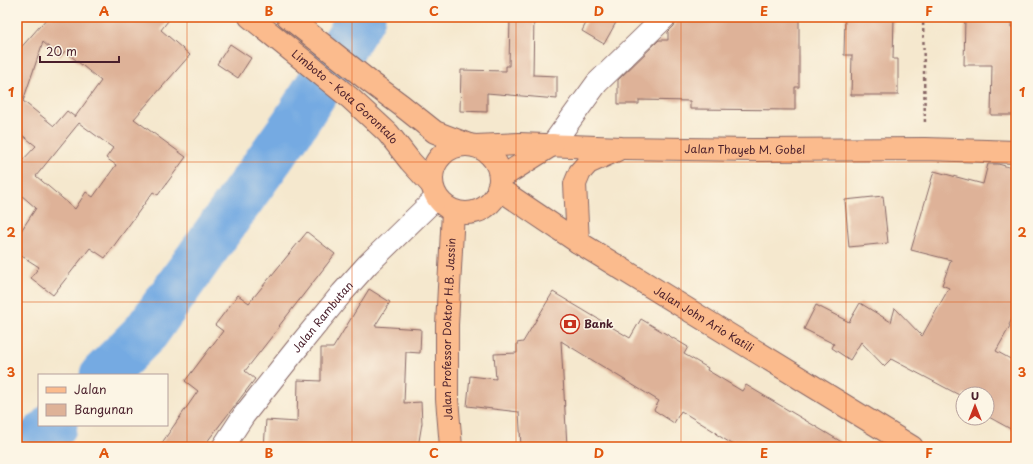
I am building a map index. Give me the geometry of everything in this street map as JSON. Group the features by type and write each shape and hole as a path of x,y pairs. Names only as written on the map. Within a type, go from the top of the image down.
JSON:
{"main road":[{"name":"Limboto - Kota Gorontalo","path":"250,17 350,98 388,133 434,191"},
{"path":"290,19 435,132 472,145 485,150 494,158 499,168 499,183 493,200 485,209 469,214 461,214 453,212 441,204 434,191 434,166 440,157 448,150 458,145 472,145"},
{"name":"Jalan Thayeb M. Gobel","path":"472,145 519,144 622,148 751,150 926,149 1016,152"},
{"path":"499,183 552,145"},
{"path":"578,242 575,184 580,172 588,163 622,148"},
{"name":"Jalan John Ario Katili","path":"499,183 578,242 912,447"},
{"name":"Jalan Professor Doktor H.B. Jassin","path":"451,447 448,398 448,325 453,212"}],"street":[{"path":"552,145 597,83 665,17"},
{"name":"Jalan Rambutan","path":"223,447 244,415 342,293 434,191"}],"path":[{"path":"923,17 926,149"}],"building":[{"path":"48,17 171,17 161,30 190,55 134,119 186,157 158,195 153,192 105,258 90,248 53,295 31,278 39,267 17,253 17,237 36,208 21,195 17,200 17,160 20,163 36,146 17,131 17,52","holes":["43,42 60,57 65,51 101,81 75,117 67,111 54,126 23,101","79,123 113,148 106,158 116,165 93,197 86,192 75,209 36,176"]},
{"path":"510,17 534,17 533,75 557,76 557,99 487,93 487,112 460,111 461,70 506,71 506,66 509,66"},
{"path":"589,17 619,17 604,44 582,31"},
{"path":"688,17 799,18 799,87 795,87 795,110 690,109 690,101 639,100 639,104 618,104 618,80 659,40 668,40 668,32 677,21 688,21"},
{"path":"845,17 894,17 893,59 898,59 898,95 851,95 852,55 844,55"},
{"path":"965,17 1011,17 1011,27 1016,27 1016,115 991,115 992,65 964,65"},
{"path":"230,44 251,58 238,78 217,64"},
{"path":"988,164 998,164 1016,169 1016,310 1009,325 1010,326 996,351 1016,362 1016,432 995,420 995,386 955,386 955,393 891,359 884,366 861,342 850,360 832,348 834,344 804,329 816,305 849,322 860,303 891,322 895,308 922,336 949,288 942,285 951,260 911,250 934,171 983,184"},
{"path":"883,196 888,243 849,247 845,200"},
{"path":"307,232 335,254 245,371 255,379 203,447 159,447 198,391 185,381 223,331 215,325 238,295 249,303"},
{"path":"369,289 390,302 375,326 421,329 420,353 406,352 404,403 421,402 422,423 418,447 264,447 266,420 297,422 298,380 321,381 321,348 333,348"},
{"path":"553,292 630,338 641,319 688,347 684,354 708,368 707,370 742,391 746,385 850,447 737,447 681,411 674,423 654,410 659,401 561,341 567,446 521,447 519,412 467,406 470,376 496,379 494,354 517,353 517,343 523,342"}],"waterway":[{"path":"104,374 146,332 293,126 362,17"},
{"path":"32,447 53,426"}],"place":[{"name":"Bank","path":"570,324"}]}
